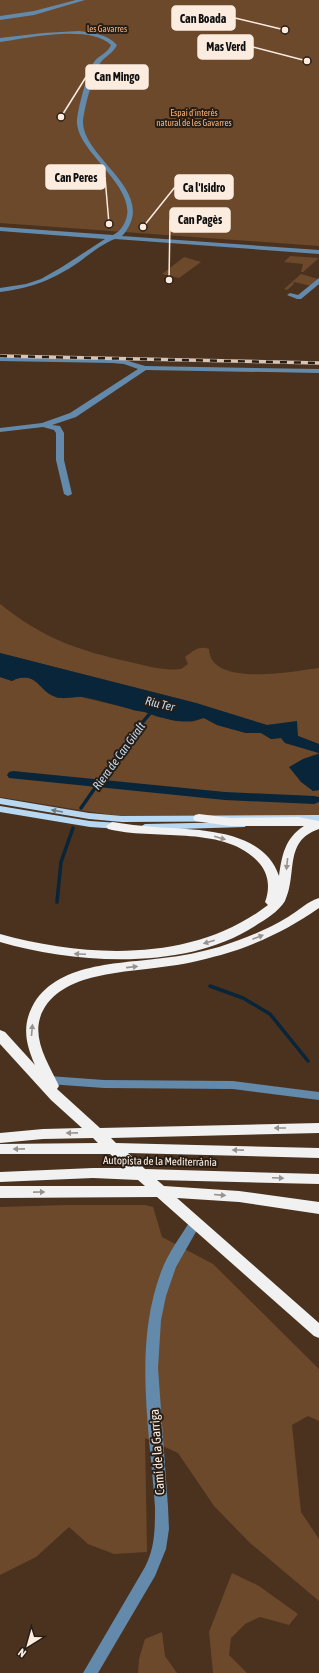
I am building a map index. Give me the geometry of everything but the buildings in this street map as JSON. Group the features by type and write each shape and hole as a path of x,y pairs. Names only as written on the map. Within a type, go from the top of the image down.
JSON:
{"highway":[{"path":"199,818 230,822 298,821 319,824"},
{"path":"0,938 36,948 66,953 123,955 152,953 205,943 228,936 245,928 257,920 279,902 290,846 294,838 303,831 319,824"},
{"path":"112,826 209,835 237,843 259,855 268,867 274,882 274,896 269,907 257,920"},
{"path":"56,1096 36,1052 31,1035 34,1017 42,1002 54,990 71,980 104,970 156,964 223,950 277,930 318,902"},
{"path":"0,1035 56,1096 195,1223 319,1332"},
{"path":"0,1138 43,1134 319,1128"},
{"name":"Autopista de la Mediterrània","path":"0,1150 149,1148 319,1153"},
{"name":"Autopista de la Mediterrània","path":"0,1177 93,1173 319,1180"},
{"path":"0,1192 181,1191 269,1199 319,1208"}],"main road":[{"path":"0,801 96,817 160,820 199,818"},
{"path":"0,809 112,826 156,827 319,824"}],"street":[{"path":"0,18 34,12 82,0"},
{"path":"0,40 42,35 78,33 101,35 113,42 113,50 98,61 95,66 80,120 84,136 96,155 114,176 128,204 130,218 124,231 114,238 102,242 49,278 35,284 0,290"},
{"path":"0,230 319,252"},
{"path":"210,251 232,250 319,256"},
{"path":"290,295 299,298 319,280"},
{"path":"0,359 112,361 125,362 144,368 319,371"},
{"path":"0,430 43,425 73,415 144,368"},
{"path":"43,425 56,428 60,433 60,460 68,494"},
{"path":"50,1080 104,1084 233,1085 319,1096"},
{"name":"Camí de la Garriga","path":"90,1673 114,1636 153,1565 159,1549 161,1534 160,1489 152,1371 153,1325 156,1304 167,1271 195,1223"}],"green space":[{"name":"Espai d'interès natural de les Gavarres","path":"0,0 319,0 319,246 0,223"},
{"path":"290,256 319,258 303,272 301,272 303,264 284,262"},
{"path":"184,257 201,262 179,278 162,274"},
{"path":"301,274 318,279 311,286 294,282 294,284 287,290 284,289"},
{"path":"0,604 31,626 61,641 93,653 162,669 181,669 188,664 185,657 199,648 209,649 213,661 223,669 238,673 274,674 319,668 319,744 298,736 282,724 267,725 196,703 0,653"},
{"path":"0,677 12,681 17,678 32,678 40,683 46,691 57,698 81,697 144,712 157,717 192,722 204,718 217,725 246,733 261,733 271,739 281,738 285,743 319,753 303,759 313,791 319,790 319,815 122,816 0,797"},
{"path":"145,1205 153,1207 162,1237 213,1264 319,1369 319,1421 308,1416 292,1425 301,1512 319,1539 319,1601 250,1543 214,1506 178,1453 145,1438 147,1552 114,1554 88,1544 69,1527 36,1557 0,1575 0,1207"},
{"path":"232,1573 259,1586 298,1614 289,1625 260,1617 245,1624 231,1638 229,1655 247,1673 213,1673 209,1632"},
{"path":"162,1632 165,1656 177,1673 138,1673 139,1659 145,1639"}],"water":[{"name":"Riu Ter","path":"0,653 196,703 267,725 297,721 298,736 319,744 319,753 285,743 281,738 271,739 261,733 246,733 217,725 204,718 188,721 174,721 145,712 83,697 56,697 45,691 32,679 20,678 12,681 0,677"},
{"path":"319,754 319,790 313,791 301,782 289,767 303,759"}],"waterway":[{"name":"Riera de Can Giralt","path":"81,808 132,735 152,711"},
{"path":"13,775 225,796 314,800"},
{"name":"Riera de Can Giralt","path":"57,902 61,862 73,828"},
{"name":"Riera de Can Giralt","path":"210,986 243,998 270,1014 308,1061"}],"railway":[{"path":"0,356 319,363"}],"place":[{"name":"Can Boada","path":"285,30"},
{"name":"Mas Verd","path":"307,61"},
{"name":"Can Mingo","path":"61,117"},
{"name":"Can Peres","path":"109,224"},
{"name":"Ca l'Isidro","path":"143,227"},
{"name":"Can Pagès","path":"169,280"}],"park label":[{"name":"les Gavarres","path":"107,29"}]}
